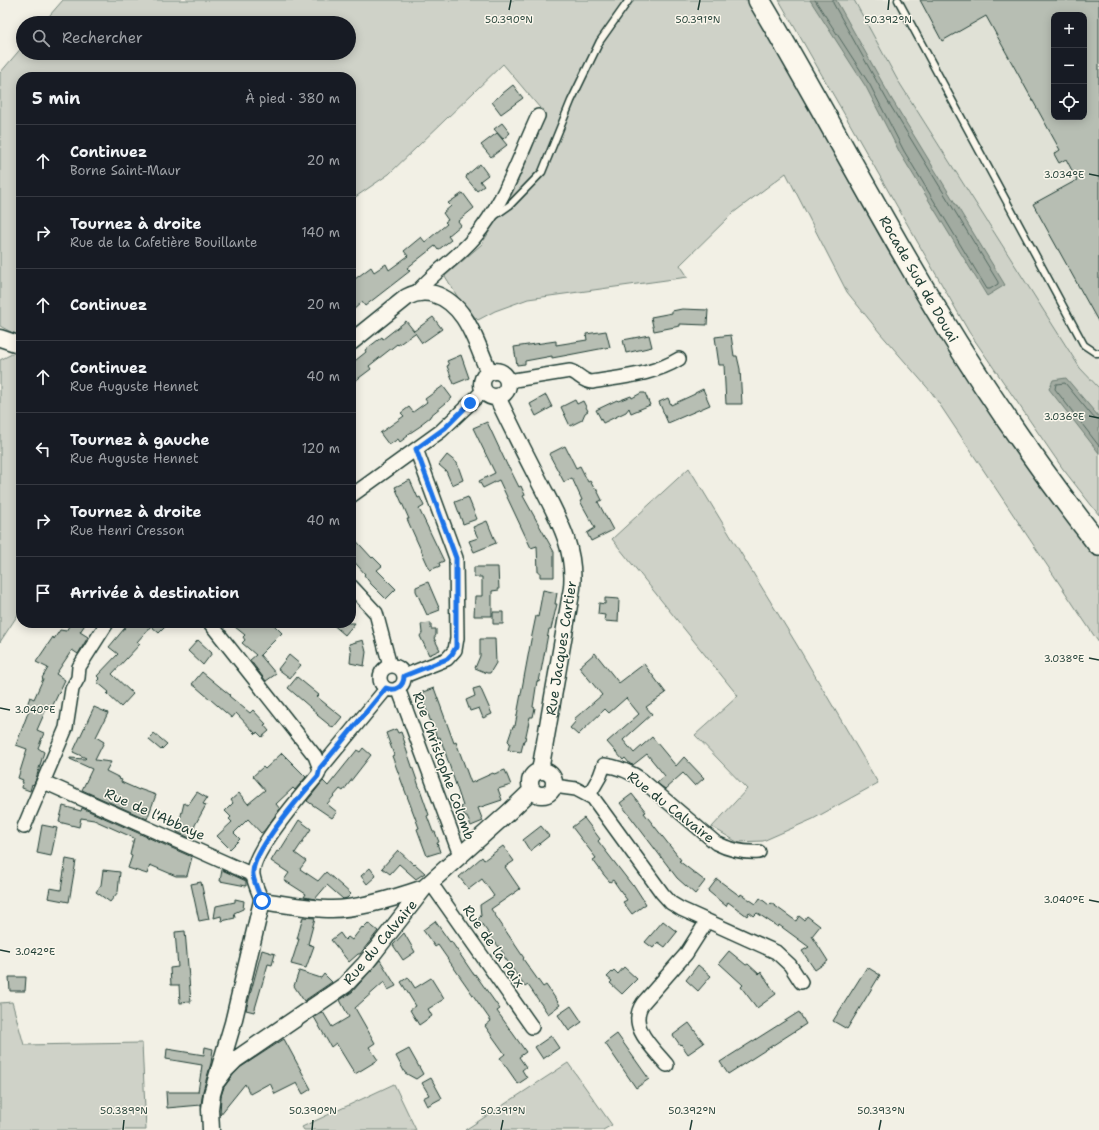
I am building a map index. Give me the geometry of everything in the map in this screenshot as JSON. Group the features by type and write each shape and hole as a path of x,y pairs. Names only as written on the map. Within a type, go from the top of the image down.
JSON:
{"highway":[{"name":"Rocade Sud de Douai","path":"759,0 887,225 964,354 1020,440 1099,545"},
{"name":"Rocade Sud de Douai","path":"770,0 806,60 919,263 963,337 1034,444 1099,526"}],"street":[{"path":"356,338 407,297 417,292 431,277 467,245 486,222 506,186 538,116"},
{"path":"417,292 429,292 441,297 458,309 473,336 489,372"},
{"path":"0,338 16,343"},
{"path":"508,381 570,371 574,372 586,381 592,382 654,371 679,359"},
{"path":"494,370 506,375 508,381 506,391 501,396 490,394 482,385 483,379 489,372 494,370"},
{"path":"356,492 490,394"},
{"name":"Rue Jacques Cartier","path":"490,394 564,532 572,564 572,588 540,771"},
{"path":"404,676 447,659 455,650 457,638 456,558 416,449"},
{"path":"356,591 376,613 390,666"},
{"path":"24,828 67,724 72,689 78,678 80,667 104,628"},
{"path":"214,628 315,756 320,768"},
{"path":"211,1130 210,1100 231,1030 262,901 253,875 255,862 263,846 285,815 318,776 320,768 392,688 403,683 404,676 400,669 390,666 383,670 380,677 382,684 392,688"},
{"name":"Rue Christophe Colomb","path":"392,688 460,855"},
{"name":"Rue du Calvaire","path":"589,795 600,776 604,765 618,768 632,773 642,780 716,843 738,851 759,852"},
{"path":"540,771 548,772 553,778 554,786 551,792 545,796 537,795 530,786 531,778 540,771"},
{"name":"Rue de l'Abbaye","path":"44,782 253,875"},
{"path":"554,786 576,790 589,795 596,802 666,898 681,909 776,952 790,964 800,982"},
{"name":"Rue du Calvaire","path":"216,1081 230,1064 242,1055 345,985 364,964 427,885 532,790"},
{"path":"262,901 322,908 341,908 392,898 427,885"},
{"name":"Rue de la Paix","path":"427,885 532,1027"},
{"path":"666,1065 641,1032 637,1022 638,1012 643,1003 691,948 707,921"},
{"path":"231,1030 233,1044 242,1055"}],"lane":[{"path":"486,222 510,205 542,172 571,101 600,42 629,0"},
{"path":"898,0 1084,345 1096,353 1099,352"}],"shaded area":[{"path":"63,0 748,0 888,251 1006,433 1099,556 1099,643 932,393 847,292 786,173 733,213 680,265 688,277 528,299 495,311 478,320 463,306 445,276 482,244 505,204 545,114 503,64 389,174 356,197 356,72 16,72 16,335 0,326 0,73 16,54 16,60 356,60 356,16 49,16"},
{"path":"779,0 854,0 897,79 1080,368 1099,388 1099,515 1063,469 969,332"},
{"path":"854,0 1099,0 1099,388 1080,368 897,79"},
{"path":"16,352 16,618 0,642 0,360"},
{"path":"689,468 797,645 878,783 813,819 763,841 737,842 712,827 747,789 695,735 738,696 612,539"},
{"path":"12,1002 24,1045 142,1043 146,1130 0,1130 0,1003"},
{"path":"568,1063 612,1125 603,1130 465,1130"},
{"path":"394,1084 416,1130 304,1130 302,1127"}],"water":[{"path":"810,0 836,0 891,98 1005,285 987,296 900,153 866,87"},
{"path":"1066,378 1099,417 1099,453 1049,389 1053,380"}],"building":[{"path":"920,0 1099,0 1099,323 1033,204 1077,180 1066,159 1059,163 1054,154 1060,150 986,16 942,41"},
{"path":"513,85 523,98 501,114 492,102"},
{"path":"502,123 510,133 503,139 494,129"},
{"path":"497,133 507,145 491,157 481,145"},
{"path":"480,164 488,175 480,181 484,186 477,191 466,178 467,175"},
{"path":"463,193 474,208 458,221 461,225 448,236 451,240 438,250 435,246 407,268 410,271 365,306 362,302 356,307 356,278 371,267 374,272 386,264 389,270 408,256 404,251 421,237 425,242 447,224 445,222 448,220 443,213 451,206 448,203"},
{"path":"682,309 708,310 707,325 680,324 680,326 654,331 651,317 672,313 672,311"},
{"path":"433,317 442,329 422,343 415,333 398,345 397,344 369,366 371,369 356,380 356,360 366,352 365,350 382,337 383,339 406,321 414,331"},
{"path":"606,331 610,347 552,358 552,356 525,361 525,364 517,365 514,347 556,341 556,345 587,340 586,334"},
{"path":"649,335 652,347 626,353 623,340"},
{"path":"731,335 734,356 737,356 740,369 742,404 726,404 724,365 719,365 715,337"},
{"path":"461,355 469,378 454,384 447,366 449,365 447,361"},
{"path":"443,386 452,398 421,424 422,425 407,435 408,436 400,442 398,439 389,445 380,433 404,416 401,413 409,407 413,412 427,402 425,399"},
{"path":"703,389 710,405 668,423 659,402 668,398 671,405"},
{"path":"641,393 645,393 650,405 631,413 629,408 626,412 603,423 596,410 617,400 618,401 631,396 632,398"},
{"path":"546,395 552,407 536,416 530,404"},
{"path":"575,400 577,404 583,401 588,411 585,413 582,420 570,426 561,407"},
{"path":"487,422 508,467 519,487 521,486 525,495 523,496 554,552 554,577 540,577 540,572 538,572 537,546 531,548 499,480 483,488 479,481 495,473 473,428"},
{"path":"565,446 576,468 580,466 588,482 590,481 594,488 596,488 602,500 598,502 613,530 591,541 587,533 595,528 580,501 582,500 572,478 564,482 549,454"},
{"path":"447,455 457,463 463,480 452,485 446,471 439,465"},
{"path":"410,480 418,498 420,497 424,506 419,509 444,561 439,563 440,566 430,570 407,519 409,519 395,487"},
{"path":"468,497 477,519 463,524 455,502"},
{"path":"487,521 496,543 474,552 469,541 478,538 473,527"},
{"path":"356,540 372,558 373,557 382,566 377,570 396,589 386,599 371,584 364,575 365,574 356,564"},
{"path":"474,567 498,567 499,590 492,591 492,616 474,616 475,596 482,596 482,577 474,577"},
{"path":"428,582 440,610 427,615 416,591 416,587"},
{"path":"543,590 557,593 555,604 557,604 551,629 549,629 539,682 537,681 533,707 535,708 533,717 530,717 521,752 508,750 510,743 508,741 513,726 515,726 531,640 536,616 538,617"},
{"path":"605,598 619,599 618,622 604,621 605,615 598,614 599,603 605,604"},
{"path":"493,612 503,612 503,624 493,624"},
{"path":"431,623 431,629 436,629 436,635 434,638 440,650 429,655 420,636 422,633 421,624"},
{"path":"68,628 83,628 80,632 88,637 78,654 72,650 56,674 65,680 52,707 48,705 37,730 44,733 38,748 44,752 35,782 33,785 32,784 30,791 22,788 23,780 18,778 27,749 16,745 29,710 26,708 30,697 34,699 43,679 42,678 48,668 36,662 53,637 54,639 60,630 66,631"},
{"path":"125,628 149,628 137,642 140,644 112,674 133,694 121,707 107,694 109,692 97,682 100,679 97,676 118,654 109,647"},
{"path":"153,628 164,628 159,633"},
{"path":"236,628 277,628 282,633 260,655 276,674 266,681 250,660 256,655 242,643 245,640 243,637 245,635"},
{"path":"337,628 351,628 345,635"},
{"path":"480,639 495,639 496,663 490,673 475,668 480,656"},
{"path":"198,640 212,653 203,665 188,651"},
{"path":"363,640 366,652 364,666 350,663 351,652 349,644"},
{"path":"595,653 619,683 644,664 666,693 646,707 652,714 623,740 634,753 652,737 676,766 684,757 704,778 695,786 683,773 665,789 657,783 665,776 647,754 633,765 630,764 625,758 623,760 607,742 639,714 626,698 609,713 605,709 578,735 570,728 576,721 574,719 602,695 579,667"},
{"path":"289,655 301,665 290,678 278,669"},
{"path":"202,672 250,713 253,710 266,724 264,725 269,731 262,737 257,732 256,734 236,713 232,718 192,684"},
{"path":"297,677 319,695 317,697 342,717 333,728 288,688"},
{"path":"480,687 492,714 483,718 479,708 470,711 466,700 475,696 473,689"},
{"path":"434,688 454,743 456,742 471,783 493,773 494,774 505,770 511,785 498,789 502,800 478,808 483,821 471,826 461,807 463,806 440,737 437,738 420,693"},
{"path":"94,707 108,713 96,737 104,742 95,760 111,762 106,771 120,778 119,779 122,780 121,782 139,790 156,795 147,819 82,790 92,769 70,758 86,758 73,752"},
{"path":"396,729 398,733 401,732 429,815 427,816 433,832 435,832 439,842 437,843 440,852 427,856 417,829 419,828 392,756 394,755 386,733"},
{"path":"154,733 167,744 161,750 149,740"},
{"path":"363,748 371,755 343,791 340,789 327,804 337,812 332,818 307,801 323,781 328,786 357,750 360,752"},
{"path":"282,753 306,777 295,790 293,788 276,804 280,809 264,831 261,833 248,819 234,833 240,839 230,849 217,836 232,822 229,819 231,817 225,811 233,803 231,800 239,793 248,804 265,790 253,776 263,767 265,769"},
{"path":"197,792 207,798 203,804 206,805 195,825 193,834 195,836 194,840 177,832 184,803 188,805"},
{"path":"632,794 646,812 644,813 681,860 679,861 705,881 695,894 677,878 620,803"},
{"path":"63,806 81,811 82,808 192,857 187,876 176,876 150,865 147,874 128,868 132,856 130,855 134,838 94,820 81,818 79,827 59,822"},
{"path":"584,818 600,839 598,841 632,885 633,884 646,904 632,914 623,902 627,900 613,880 610,882 604,875 593,860 596,858 572,827"},
{"path":"299,820 311,829 295,853 306,861 300,869 318,881 326,872 351,894 347,898 343,899 327,885 315,899 304,897 306,894 284,880 289,873 271,861 277,851 279,852"},
{"path":"42,825 57,828 51,856 37,853"},
{"path":"541,826 549,836 530,851 523,840"},
{"path":"503,846 514,861 505,867 520,889 491,909 543,987 546,985 560,1005 548,1014 528,985 525,987 503,955 504,954 478,919 481,916 480,905 494,896 482,879 469,889 459,877 482,857 484,860"},
{"path":"398,850 425,873 416,879 399,864 390,874 382,868"},
{"path":"66,859 76,861 69,902 48,898 50,888 61,890"},
{"path":"370,868 376,876 367,884 361,876"},
{"path":"103,870 120,872 118,892 110,902 96,892 101,885"},
{"path":"222,870 246,881 246,886 220,881"},
{"path":"717,879 740,896 741,894 756,904 760,898 769,905 771,903 796,921 799,916 804,920 807,916 820,926 812,936 828,961 815,970 802,951 809,947 779,925 778,927 757,913 754,916 749,912 747,916 728,902 726,906 708,891"},
{"path":"201,882 209,919 199,921 191,884"},
{"path":"235,899 244,901 243,909 234,913 235,918 222,921 221,916 214,918 216,906 235,902"},
{"path":"303,917 315,918 308,944 314,946 306,968 291,964 299,939 297,939"},
{"path":"435,921 500,1009 497,1011 526,1052 519,1057 526,1067 522,1070 527,1078 518,1084 500,1058 505,1054 485,1026 491,1021 438,945 435,947 423,930"},
{"path":"663,921 677,932 665,947 658,942 653,948 645,942"},
{"path":"368,923 378,931 360,954 349,962 331,940 340,933 345,940 348,937 352,940 362,927 363,928"},
{"path":"185,931 191,1002 180,1003 179,985 171,985 170,968 178,967 175,932"},
{"path":"404,933 415,952 403,960 393,945"},
{"path":"262,950 275,954 272,965 268,964 254,1012 246,1010"},
{"path":"729,951 746,965 748,964 759,974 761,972 776,994 757,1008 741,987 743,985 719,963"},
{"path":"380,960 396,986 388,990 384,982 355,1008 375,1043 369,1047 378,1060 355,1074 336,1043 331,1047 314,1017 323,1012 332,1027 349,1017 340,1000 352,992"},
{"path":"698,965 711,976 698,991 686,980"},
{"path":"624,967 637,979 622,994 610,983 612,981 607,977 614,970 618,974"},
{"path":"867,967 880,975 847,1029 833,1021"},
{"path":"299,971 321,978 324,974 332,982 304,1001 294,986"},
{"path":"9,977 26,977 25,991 10,991"},
{"path":"408,977 415,988 431,978 444,999 428,1009 432,1016 419,1025 410,1010 416,1006 401,982"},
{"path":"571,1006 582,1022 569,1031 558,1015"},
{"path":"799,1012 806,1024 728,1074 720,1062"},
{"path":"689,1023 704,1043 688,1054 673,1035"},
{"path":"617,1034 649,1079 636,1088 605,1043"},
{"path":"551,1036 559,1048 543,1059 535,1047"},
{"path":"284,1039 311,1089 303,1094 297,1083 275,1094 270,1083 250,1094 245,1084 220,1115 221,1096 224,1087 233,1075 241,1067"},
{"path":"205,1047 213,1049 201,1105 167,1108 166,1092 198,1092 202,1065 166,1059 167,1049 204,1055"},
{"path":"409,1049 423,1074 416,1079 405,1073 396,1056"},
{"path":"431,1078 442,1098 427,1106 423,1098 429,1095 422,1083"}],"route":[{"path":"262,901 253,875 257,857 280,822 302,793 318,776 320,768 326,763 386,688 389,690 398,688 403,683 404,676 447,659 455,650 457,638 457,564 455,552 416,449 445,428 470,403"}]}
